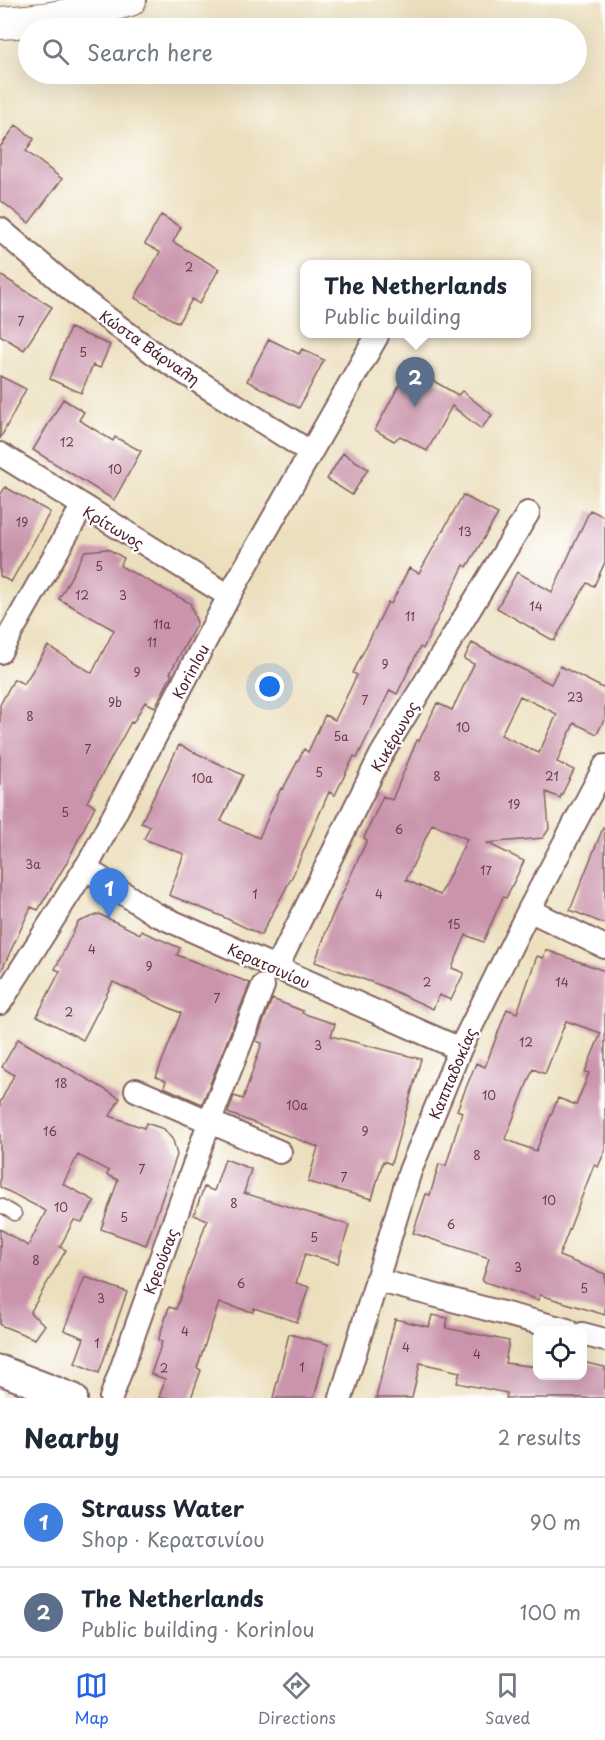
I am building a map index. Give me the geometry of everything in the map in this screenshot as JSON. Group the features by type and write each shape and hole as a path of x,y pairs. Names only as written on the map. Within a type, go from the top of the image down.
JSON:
{"main road":[{"path":"55,18 130,0"},
{"path":"0,23 18,22"}],"street":[{"name":"Κώστα Βάρναλη","path":"0,229 83,300 155,354 310,452"},
{"name":"Korinlou","path":"0,1004 85,868 229,596 376,338"},
{"name":"Κρίτωνος","path":"0,454 82,507 229,596"},
{"path":"0,652 82,507"},
{"name":"Κικέρωνος","path":"270,977 381,755 528,513"},
{"name":"Καππαδοκίας","path":"341,1398 410,1171 460,1050 528,910 605,766"},
{"name":"Κερατσινίου","path":"85,868 155,914 270,977 460,1050"},
{"path":"528,910 605,947"},
{"name":"Κρεούσας","path":"111,1398 209,1123 270,977"},
{"path":"136,1090 280,1152"},
{"path":"376,1280 552,1326"},
{"path":"587,1335 605,1340"},
{"path":"0,1370 73,1398"}],"lane":[{"path":"0,1205 15,1214"}],"building":[{"path":"16,125 34,139 26,151 62,179 29,223 0,200 0,147"},
{"path":"161,215 181,227 173,242 219,269 199,304 192,299 178,323 135,298 160,252 145,244"},
{"path":"0,275 52,307 24,350 0,335"},
{"path":"70,328 110,345 100,368 93,365 81,393 50,379"},
{"path":"269,339 299,354 302,349 324,360 299,408 247,381"},
{"path":"409,367 458,395 462,391 492,415 481,429 452,406 427,451 400,436 394,441 375,430"},
{"path":"0,376 26,389 0,439"},
{"path":"63,399 84,412 79,420 113,441 115,437 141,451 114,500 33,450"},
{"path":"343,453 368,469 352,495 327,479"},
{"path":"5,487 50,512 11,582 0,576 0,496"},
{"path":"463,495 498,514 467,567 464,565 423,649 420,647 397,694 390,690 357,758 354,756 335,795 329,792 293,875 261,935 169,895 184,854 144,839 150,826 141,823 179,745 243,775 221,821 259,838 281,788 283,789 304,749 308,752 325,715 335,720 357,675 353,673 388,602 391,604 409,568 419,573"},
{"path":"590,510 605,517 605,562 594,586 587,583 554,641 497,608 517,572 552,592"},
{"path":"108,549 124,558 120,566 190,603 197,623 155,707 145,702 133,723 131,722 87,802 95,806 66,864 38,910 31,907 0,974 0,705 14,679 24,684 48,646 92,673 114,630 59,599 85,551"},
{"path":"472,643 551,684 560,666 605,689 605,718 597,734 574,723 557,762 574,770 560,798 546,792 549,829 543,838 487,843 524,861 506,898 503,897 483,942 466,935 452,968 464,973 451,1000 439,995 433,1009 385,987 315,962 332,916 367,840 364,838 383,796 392,800 417,740 419,741 437,703 452,710 474,664 464,659","holes":["520,696 557,714 539,753 501,735","432,824 467,839 440,895 406,880"]},
{"path":"603,828 605,829 605,924 570,910"},
{"path":"99,914 140,934 141,931 180,948 177,955 250,983 202,1104 164,1087 166,1081 156,1077 181,1013 113,982 83,1040 37,1016 60,971 55,969 78,922"},
{"path":"546,950 605,971 605,1151 598,1167 594,1165 559,1256 605,1274 605,1315 540,1295 538,1300 482,1281 489,1258 413,1233 426,1194 430,1195 439,1164 446,1166 462,1112 457,1110 476,1063 485,1067 507,1009 517,1013 537,956 543,958","holes":["566,1021 601,1033 585,1072 589,1073 576,1105 558,1098 536,1151 505,1139 533,1069 545,1074"]},
{"path":"272,999 303,1011 302,1013 335,1024 331,1036 421,1059 391,1164 383,1161 372,1199 308,1182 318,1147 228,1113 234,1096 243,1099 262,1043 256,1041"},
{"path":"18,1039 120,1098 110,1116 144,1128 146,1123 164,1129 173,1140 177,1155 146,1245 101,1229 118,1180 107,1175 109,1171 78,1155 63,1184 95,1201 82,1222 74,1220 60,1247 66,1250 30,1313 45,1325 35,1339 0,1325 0,1229 28,1246 46,1211 0,1187 0,1103 14,1075 2,1067"},
{"path":"225,1159 251,1169 244,1193 349,1225 338,1263 305,1254 296,1283 309,1287 297,1322 254,1308 253,1312 219,1303 197,1368 201,1370 191,1398 159,1398 165,1379 151,1374 162,1342 158,1341 169,1307 176,1309 207,1220 194,1215 204,1187 214,1191"},
{"path":"85,1277 127,1292 99,1373 75,1363 84,1338 64,1330"},
{"path":"432,1315 448,1318 446,1328 509,1341 505,1363 533,1366 533,1380 587,1380 587,1363 605,1367 605,1398 506,1398 507,1393 457,1383 460,1372 420,1363 412,1398 376,1398 395,1319 429,1327"},
{"path":"289,1334 328,1344 314,1398 273,1398"}],"place":[{"name":"The Netherlands","path":"415,407"},
{"name":"Strauss Water","path":"109,918"}]}
